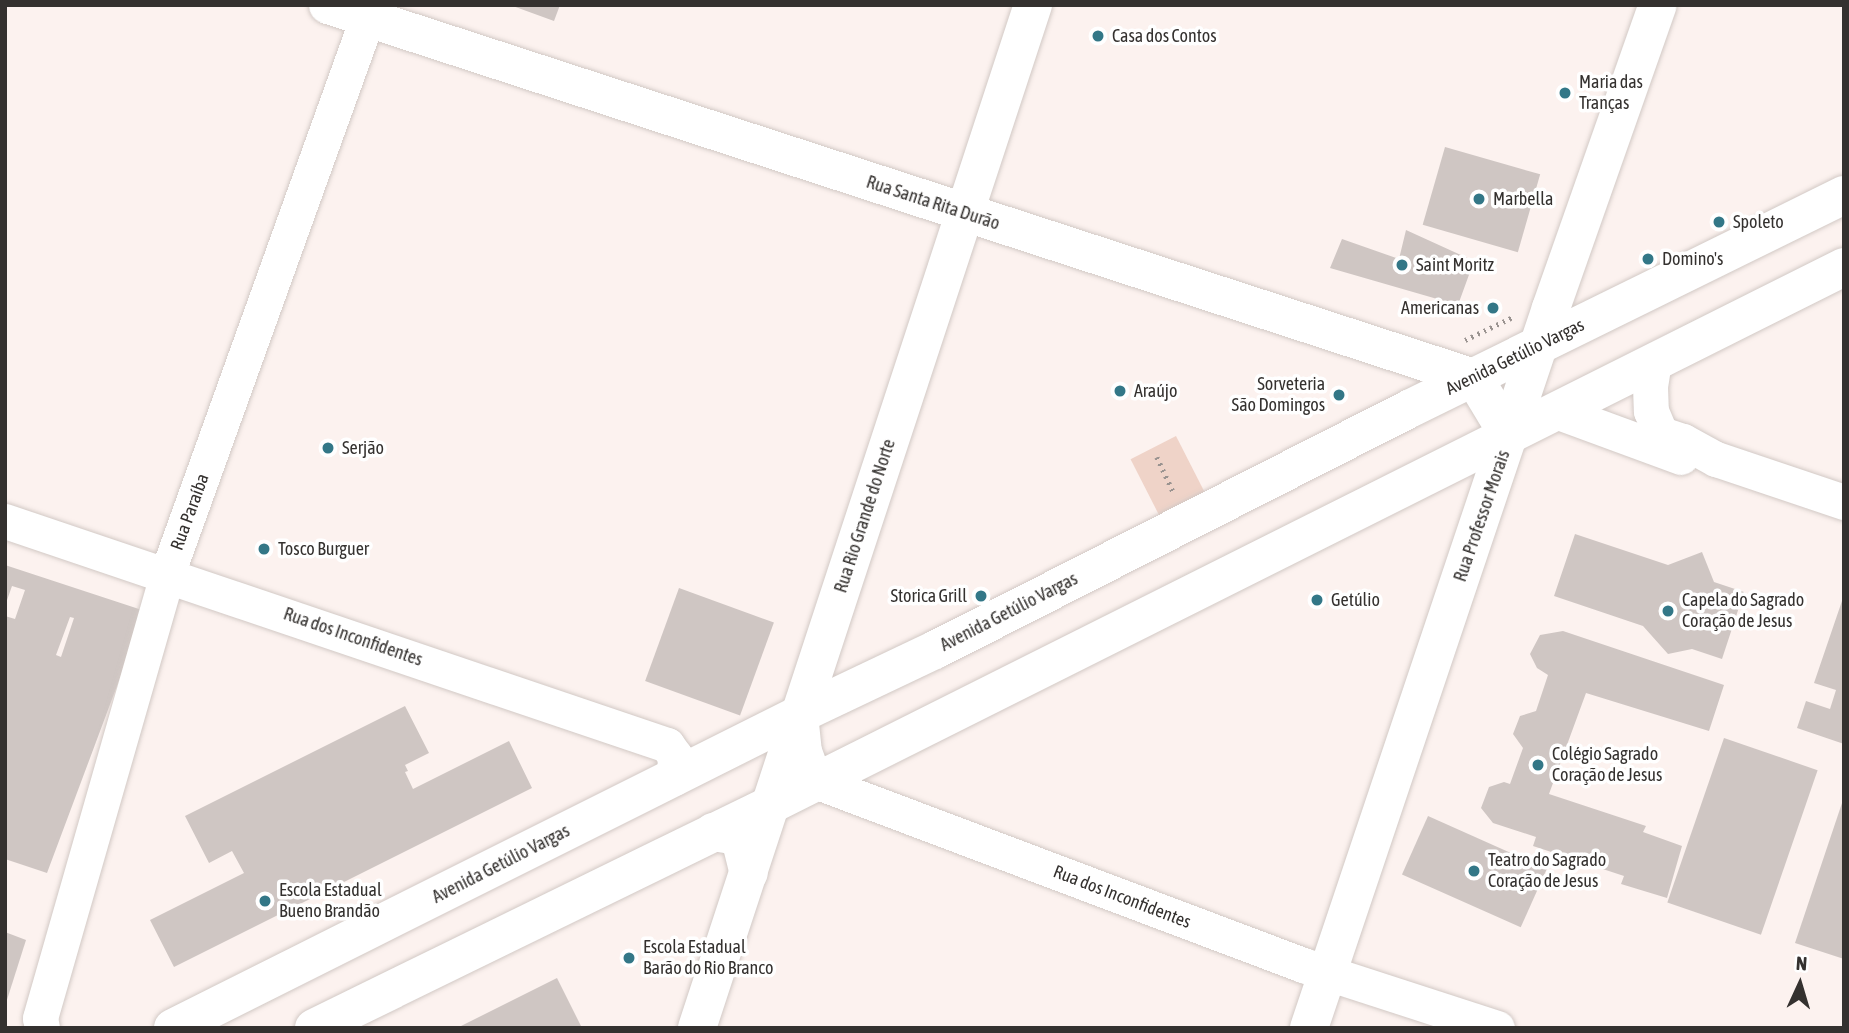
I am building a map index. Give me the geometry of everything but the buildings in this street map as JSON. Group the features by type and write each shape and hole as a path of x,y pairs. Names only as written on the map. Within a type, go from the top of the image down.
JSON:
{"main road":[{"name":"Rua Santa Rita Durão","path":"328,5 370,12 965,214 1474,377"},
{"name":"Rua Rio Grande do Norte","path":"697,1028 1033,5"},
{"name":"Rua Professor Morais","path":"1309,1028 1539,345 1658,5"},
{"name":"Avenida Getúlio Vargas","path":"173,1028 800,714 934,650 1474,377 1844,195"},
{"path":"314,1028 772,804 1844,267"},
{"path":"1474,377 1509,436"},
{"path":"713,832 732,835 741,842 749,873"}],"street":[{"name":"Rua Paraíba","path":"42,1028 40,1018 167,573 370,12"},
{"path":"1654,361 1650,386 1651,411 1661,434 1683,441 1716,459 1844,502"},
{"path":"1556,411 1679,457 1716,459"},
{"name":"Rua dos Inconfidentes","path":"5,521 167,573 667,745 675,756 674,778"},
{"path":"800,714 804,751 815,781"},
{"name":"Rua dos Inconfidentes","path":"815,781 1327,973 1497,1028"}],"shaded area":[{"path":"1176,436 1208,499 1163,522 1131,459"}],"place":[{"name":"Casa dos Contos","path":"1098,36"},
{"name":"Maria das Tranças","path":"1565,93"},
{"name":"Marbella","path":"1479,199"},
{"name":"Spoleto","path":"1719,222"},
{"name":"Domino's","path":"1648,259"},
{"name":"Saint Moritz","path":"1402,265"},
{"name":"Americanas","path":"1493,308"},
{"name":"Araújo","path":"1120,391"},
{"name":"Sorveteria São Domingos","path":"1339,395"},
{"name":"Serjão","path":"328,448"},
{"name":"Tosco Burguer","path":"264,549"},
{"name":"Storica Grill","path":"981,596"},
{"name":"Getúlio","path":"1317,600"},
{"name":"Capela do Sagrado Coração de Jesus","path":"1668,611"},
{"name":"Colégio Sagrado Coração de Jesus","path":"1538,765"},
{"name":"Teatro do Sagrado Coração de Jesus","path":"1474,871"},
{"name":"Escola Estadual Bueno Brandão","path":"265,901"},
{"name":"Escola Estadual Barão do Rio Branco","path":"629,958"}]}
